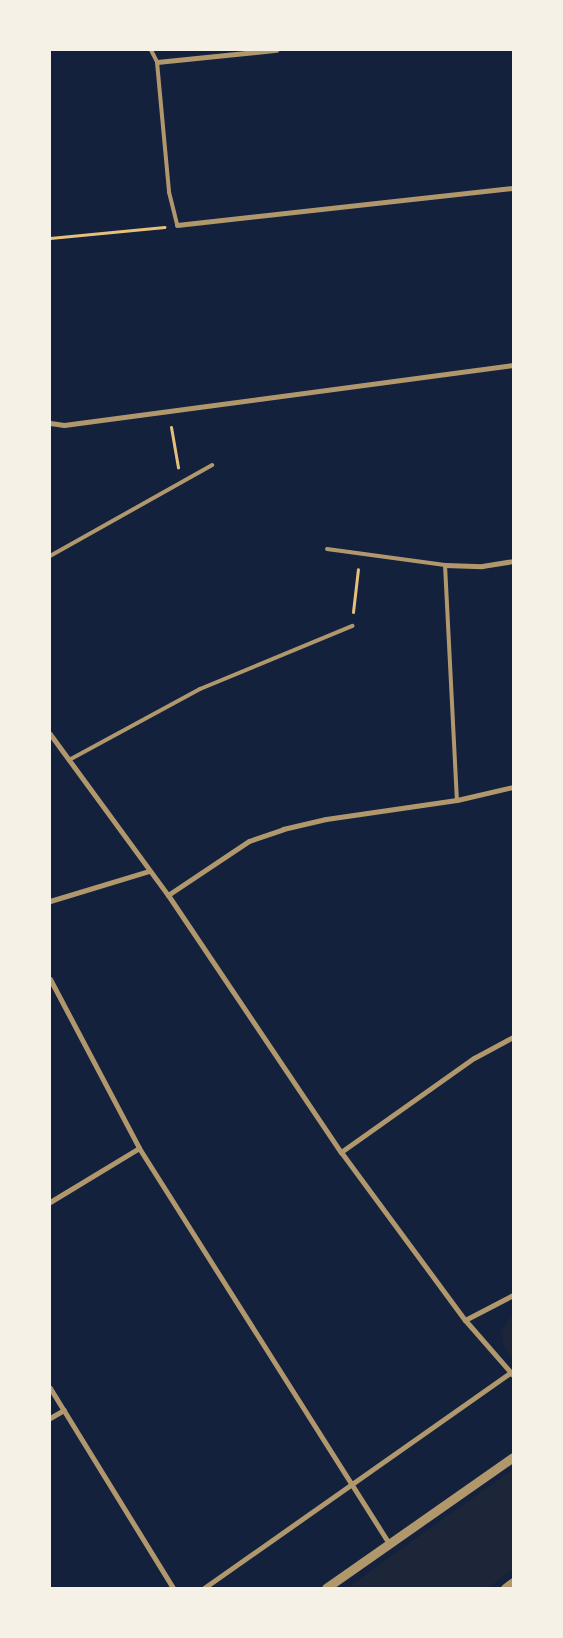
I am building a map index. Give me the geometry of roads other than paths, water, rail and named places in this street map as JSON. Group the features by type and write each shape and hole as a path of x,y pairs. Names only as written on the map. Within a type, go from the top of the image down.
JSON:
{"street":[{"path":"156,62 276,50"},
{"path":"177,226 513,188"},
{"path":"50,423 64,425 513,365"},
{"path":"445,565 482,566 513,561"},
{"path":"50,734 168,895 341,1152 465,1320 512,1373 204,1588"},
{"path":"168,895 249,841 283,829 326,819 458,800 513,787"},
{"path":"50,901 149,871"},
{"path":"50,979 139,1148 389,1543"},
{"path":"341,1152 474,1058 513,1037"},
{"path":"50,1202 139,1148"},
{"path":"465,1320 513,1296"},
{"path":"50,1388 173,1588"},
{"path":"50,1418 64,1410"},
{"path":"326,1588 513,1457"},
{"path":"505,1588 513,1582"}],"lane":[{"path":"151,50 156,62 169,192 177,226"},
{"path":"50,556 212,465"},
{"path":"327,549 445,565 458,800"},
{"path":"69,760 200,689 352,626"}]}
